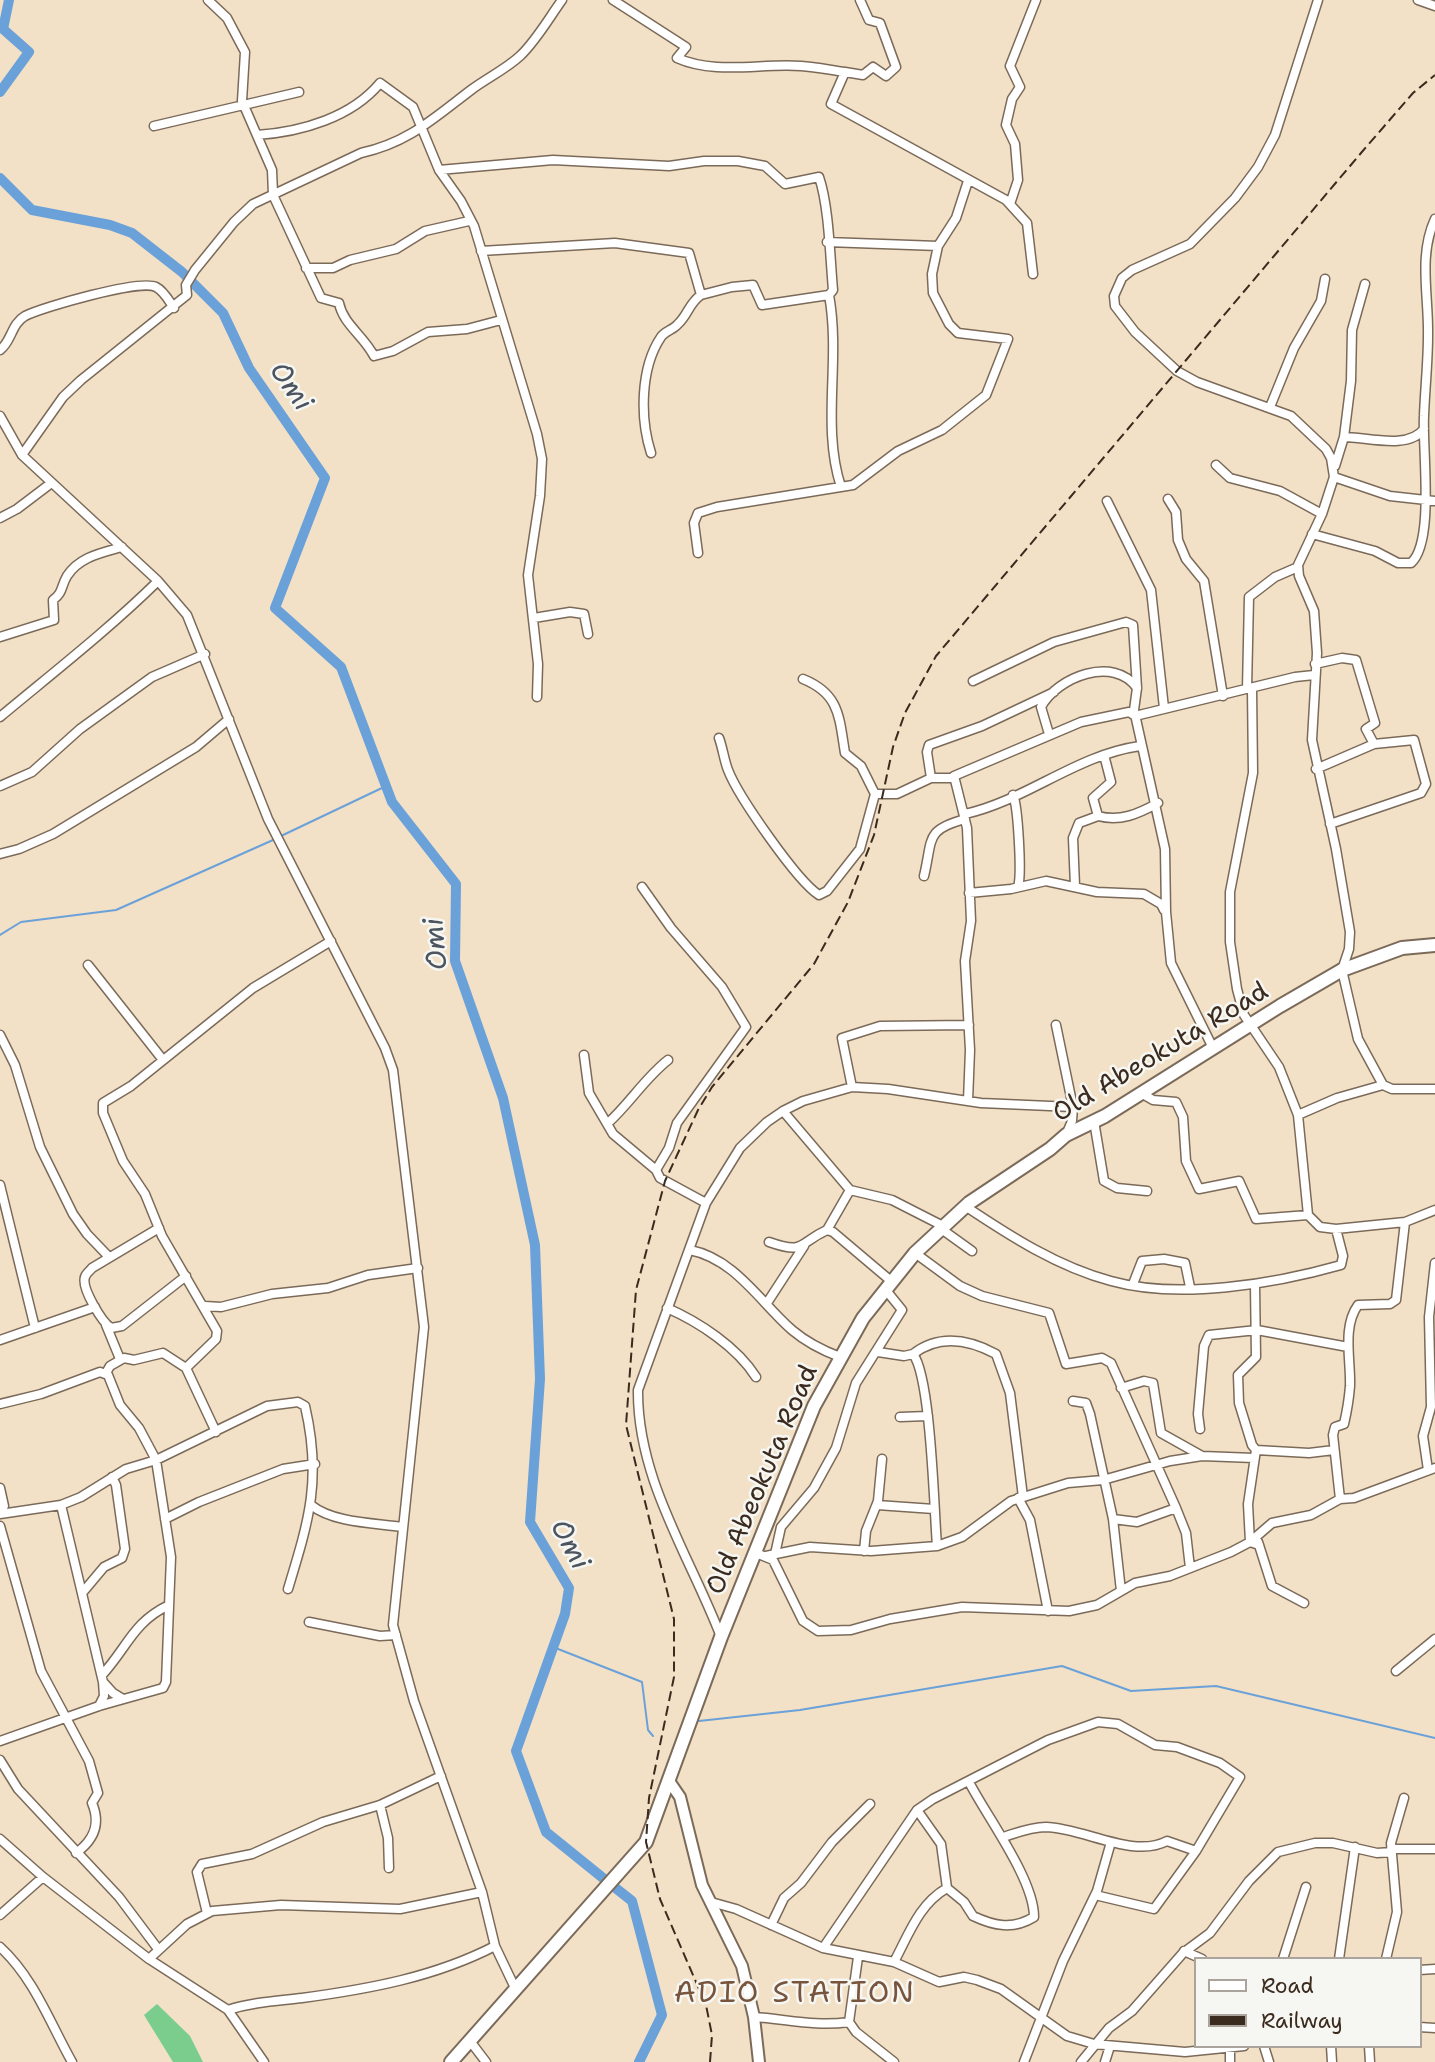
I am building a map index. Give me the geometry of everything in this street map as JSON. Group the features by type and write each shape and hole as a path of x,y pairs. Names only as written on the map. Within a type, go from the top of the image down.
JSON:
{"highway":[{"name":"Old Abeokuta Road","path":"451,2062 646,1842 721,1637 766,1555 814,1406 840,1357 888,1285 915,1253 965,1206 1050,1149 1066,1135 1141,1093 1342,970 1402,948 1435,946"}],"main road":[{"path":"669,1781 680,1797 698,1874 742,1966 754,2017 759,2062"}],"street":[{"path":"208,0 227,18 245,52 241,92 244,106 272,170 273,194 321,298 337,300 345,320 377,357 428,332 467,329 501,320"},
{"path":"22,455 63,397 187,295 186,285 195,270 253,204 422,129 520,56 562,0"},
{"path":"613,0 686,47 677,58 694,65 760,68 800,66 863,75 873,67 886,76 896,67 880,23 869,20 860,0"},
{"path":"1010,204 1018,180 1015,144 1006,125 1012,99 1020,87 1010,66 1036,0"},
{"path":"1318,0 1275,135 1258,167 1227,207 1190,244 1132,270 1122,278 1114,296 1115,306 1135,332 1177,371 1197,382 1270,407 1301,423 1326,449 1334,473 1378,492 1431,501"},
{"path":"1418,0 1435,5"},
{"path":"845,72 831,104 1010,204 1027,223 1033,274"},
{"path":"257,135 284,132 326,120 365,102 380,83 413,107 439,170 461,201 481,251 501,320 519,366 542,459 540,496 528,575 528,599 534,618 537,696"},
{"path":"154,126 299,92"},
{"path":"439,170 552,160 669,166 704,160 765,166 785,184 819,177 826,197 827,242 833,289 829,295 835,348 830,444 841,487"},
{"path":"698,553 694,523 698,513 717,507 853,485 898,451 942,430 986,395 1008,339 958,333 949,324 933,293 932,274 939,246 956,218 968,181"},
{"path":"1312,534 1375,551 1398,563 1411,564 1419,554 1431,501 1424,429 1425,248 1435,219"},
{"path":"306,268 333,268 350,260 396,249 425,231 469,221"},
{"path":"827,242 939,246"},
{"path":"481,251 615,243 689,253 701,295"},
{"path":"1270,407 1302,330 1312,321 1321,301 1325,279"},
{"path":"0,349 7,345 14,325 24,317 59,303 116,289 149,285 157,288 174,308"},
{"path":"651,453 644,396 652,355 662,334 679,324 693,300 701,295 732,287 753,285 762,305 829,295"},
{"path":"1365,285 1352,330 1353,363 1344,438 1322,514 1298,567 1314,611 1312,740 1350,932 1349,949 1342,970 1358,1039 1383,1085 1392,1089 1435,1088"},
{"path":"1426,375 1435,370"},
{"path":"0,416 2,428 22,455 50,484 158,581 187,615 205,654 268,819 385,1048 393,1070 424,1326 393,1607 396,1635 407,1677 482,1892 495,1946 516,1990"},
{"path":"1344,438 1402,440 1414,438 1424,429"},
{"path":"1216,465 1230,478 1280,491 1322,514"},
{"path":"0,518 50,484"},
{"path":"1168,499 1176,512 1178,540 1186,559 1204,581 1223,696"},
{"path":"1410,499 1427,517"},
{"path":"1107,501 1151,590 1164,708"},
{"path":"0,637 54,620 53,600 61,596 69,573 90,556 122,547"},
{"path":"1298,567 1275,577 1249,597 1253,773 1230,892 1230,942 1237,989 1244,1015 1279,1067 1298,1115 1308,1215 1320,1227 1336,1228 1405,1222 1435,1210"},
{"path":"0,717 51,673 88,647 158,581"},
{"path":"534,618 570,612 584,614 588,634"},
{"path":"973,681 1054,642 1131,622 1136,633 1135,716 1140,746 1158,803 1165,849 1166,912 1171,963 1213,1048"},
{"path":"1,785 32,772 80,729 152,677 205,654"},
{"path":"1315,664 1342,658 1356,660 1375,723 1366,729 1374,744"},
{"path":"931,778 927,752 929,745 982,726 1054,692 1073,678 1097,672 1126,677 1137,688"},
{"path":"875,794 897,794 931,778 954,778 960,771 1095,718 1129,712 1135,716 1314,675"},
{"path":"719,738 728,770 771,839 793,870 819,895 827,891 860,849 875,794 861,766 845,753 838,713 832,699 821,686 803,678"},
{"path":"1049,734 1041,707 1054,692"},
{"path":"0,854 53,834 195,747 229,719"},
{"path":"1316,769 1374,744 1414,740 1426,784 1420,793 1330,824"},
{"path":"925,876 934,832 940,826 1048,782 1082,761 1140,746"},
{"path":"1098,816 1093,798 1111,782 1104,755"},
{"path":"954,778 965,816 969,893 970,936 965,961 969,1025 968,1101"},
{"path":"1013,795 1017,806 1015,823 1021,838 1018,851 1021,885"},
{"path":"1075,886 1073,838 1079,823 1098,816 1109,819 1137,815 1158,803"},
{"path":"969,893 1041,881 1097,892 1144,894 1161,904 1166,912"},
{"path":"642,887 671,928 722,987 746,1027 677,1123 669,1148 656,1170"},
{"path":"186,1368 218,1336 205,1306 159,1228 145,1194 123,1161 103,1112 103,1103 163,1060 253,988 331,941"},
{"path":"88,965 163,1060"},
{"path":"852,1087 842,1038 880,1026 969,1025"},
{"path":"1056,1025 1073,1107 1072,1121 1066,1135"},
{"path":"0,1035 15,1065 40,1147 73,1214 87,1234 109,1257"},
{"path":"584,1055 589,1093 613,1134 656,1170 660,1178 706,1203"},
{"path":"608,1123 632,1101 644,1081 668,1059"},
{"path":"1298,1115 1337,1098 1383,1085"},
{"path":"721,1637 655,1485 642,1439 638,1390 706,1203 740,1148 783,1111 803,1101 852,1087 968,1101 1073,1107"},
{"path":"1141,1093 1153,1100 1176,1102 1184,1117 1186,1161 1199,1189 1240,1181 1256,1219 1308,1215"},
{"path":"783,1111 850,1190 875,1194 941,1227 972,1251"},
{"path":"1094,1121 1104,1181 1117,1188 1147,1191"},
{"path":"0,1185 35,1328"},
{"path":"769,1242 793,1249 804,1246 827,1230 850,1190"},
{"path":"965,1206 1047,1255 1095,1276 1166,1291 1190,1287 1255,1284 1341,1265 1343,1256 1336,1228"},
{"path":"1340,1499 1334,1450 1335,1427 1344,1424 1349,1399 1348,1347 1352,1316 1358,1305 1390,1304 1396,1300 1405,1222"},
{"path":"120,1359 85,1285 85,1277 92,1268 159,1228"},
{"path":"766,1555 781,1527 799,1509 825,1471 843,1428 852,1391 878,1353 902,1310 888,1285 837,1234 827,1230"},
{"path":"767,1303 804,1246"},
{"path":"690,1250 711,1257 767,1303 793,1331 840,1357"},
{"path":"915,1253 960,1286 982,1296 1049,1313 1065,1362 1102,1358 1113,1366 1177,1508 1186,1533 1190,1568"},
{"path":"1133,1284 1142,1261 1164,1259 1185,1263 1190,1287"},
{"path":"766,1555 780,1570 803,1622 818,1631 852,1630 890,1619 962,1607 1082,1610 1135,1583 1190,1568 1255,1541 1272,1523 1311,1515 1340,1499 1354,1498 1431,1469 1423,1436 1431,1407 1429,1317 1435,1264"},
{"path":"205,1306 221,1307 272,1294 328,1288 368,1275 418,1268"},
{"path":"106,1325 111,1328 122,1326 186,1276"},
{"path":"1255,1284 1256,1357 1238,1375 1239,1403 1255,1454 1248,1504 1255,1541 1274,1589 1304,1603"},
{"path":"0,1340 95,1307"},
{"path":"667,1308 689,1317 740,1357 756,1377"},
{"path":"1200,1429 1198,1414 1206,1339 1217,1333 1257,1330 1348,1347"},
{"path":"878,1353 904,1356 913,1354 923,1346 954,1339 996,1354 1010,1393 1021,1497 1030,1520 1048,1611"},
{"path":"106,1373 110,1366 120,1359 134,1360 163,1353 186,1368 216,1432"},
{"path":"913,1354 920,1367 928,1416 937,1546"},
{"path":"0,1404 41,1394 100,1372 106,1373"},
{"path":"0,1741 69,1719 99,1706 158,1691 166,1682 171,1557 156,1460 139,1428 120,1405 106,1373"},
{"path":"1121,1388 1144,1381 1153,1383 1160,1433 1202,1456"},
{"path":"1073,1401 1086,1403 1090,1413 1103,1480 1114,1519 1121,1591"},
{"path":"0,1513 61,1505 89,1493 126,1469 156,1460 267,1406 298,1402 305,1406 314,1464 311,1505 288,1589"},
{"path":"900,1418 928,1416"},
{"path":"766,1555 810,1547 864,1551 937,1546 962,1537 1021,1497 1068,1483 1103,1480 1202,1456 1334,1450"},
{"path":"864,1551 866,1531 877,1505 882,1459"},
{"path":"165,1519 199,1502 283,1469 314,1464"},
{"path":"83,1592 104,1567 122,1558 125,1549 122,1519 112,1477"},
{"path":"0,1488 4,1506 0,1513"},
{"path":"61,1505 103,1678 104,1696 99,1706"},
{"path":"311,1505 321,1511 358,1521 402,1527"},
{"path":"877,1505 934,1509"},
{"path":"1114,1519 1137,1521 1177,1508"},
{"path":"0,1526 9,1567 41,1671 69,1719 89,1761 98,1793 92,1802 96,1812 95,1832 90,1842 76,1853"},
{"path":"103,1678 122,1652 136,1626 169,1605"},
{"path":"309,1622 380,1636 396,1635"},
{"path":"1396,1671 1435,1639"},
{"path":"103,1678 113,1693 123,1699"},
{"path":"823,1948 836,1925 917,1810 1068,1731 1098,1722 1118,1724 1156,1745 1177,1747 1220,1763 1240,1777 1196,1851 1154,1909 1096,1895"},
{"path":"0,1760 18,1789 119,1897 158,1949"},
{"path":"207,1913 197,1872 202,1864 252,1854 323,1822 380,1805 441,1776"},
{"path":"917,1810 941,1844 947,1888 964,1902 973,1916 997,1926 1006,1926 1034,1917 1017,1866 969,1782"},
{"path":"1386,1957 1397,1912 1391,1850 1404,1798"},
{"path":"771,1925 784,1898 801,1883 832,1842 870,1804"},
{"path":"380,1805 388,1838 389,1868"},
{"path":"1003,1838 1048,1827 1102,1837 1111,1842 1139,1848 1158,1847 1167,1841 1196,1851"},
{"path":"0,1840 149,1959 228,2010 264,2062"},
{"path":"1024,2062 1063,1961 1096,1895 1111,1842"},
{"path":"1081,2062 1094,2044 1109,2028 1132,2011 1184,1951 1210,1933 1249,1881 1278,1852 1315,1843 1355,1847 1377,1853 1435,1849"},
{"path":"1339,1957 1355,1847"},
{"path":"0,1915 43,1877"},
{"path":"1284,1957 1306,1887"},
{"path":"894,1962 931,1897 947,1888"},
{"path":"149,1959 187,1924 207,1913 281,1905 400,1909 482,1892"},
{"path":"711,1902 736,1909 823,1948 894,1962 939,1982 964,1977 977,1980 1001,1989 1067,2036 1094,2044 1185,2052 1220,2048"},
{"path":"228,2010 250,2003 355,1990 433,1974 495,1946"},
{"path":"0,1947 18,1963 34,1988 72,2062"},
{"path":"1184,1951 1198,1957"},
{"path":"858,1956 849,2022 856,2032 894,2062"},
{"path":"754,2017 780,2018 792,2023 849,2022"},
{"path":"470,2041 486,2062"},
{"path":"1105,2062 1110,2046"}],"green space":[{"path":"157,2004 190,2036 203,2062 173,2062 144,2015"}],"waterway":[{"name":"Omi","path":"0,92 29,52 3,29 9,0"},
{"name":"Omi","path":"0,178 32,210 110,225 132,233 182,272 223,313 249,368 325,478 275,608 341,667 392,802 456,884 455,961 503,1098 535,1245 540,1379 530,1522 569,1588 565,1614 516,1751 546,1832 603,1878"},
{"path":"281,836 384,787"},
{"path":"0,935 21,922 116,910 273,840"},
{"path":"553,1647 642,1682 648,1730 653,1736"},
{"path":"699,1721 800,1710 1062,1666 1131,1691 1216,1686 1435,1738"},
{"name":"Omi","path":"613,1886 632,1901 662,2015 639,2062"}],"railway":[{"path":"710,2062 712,2035 706,2005 660,1899 646,1842 649,1798 674,1677 674,1619 626,1425 636,1290 665,1181 698,1110 712,1087 814,964 848,902 874,835 893,747 905,713 936,656 1361,153 1413,93 1435,75"}],"district":[{"name":"ADIO STATION","path":"795,1994"}]}
